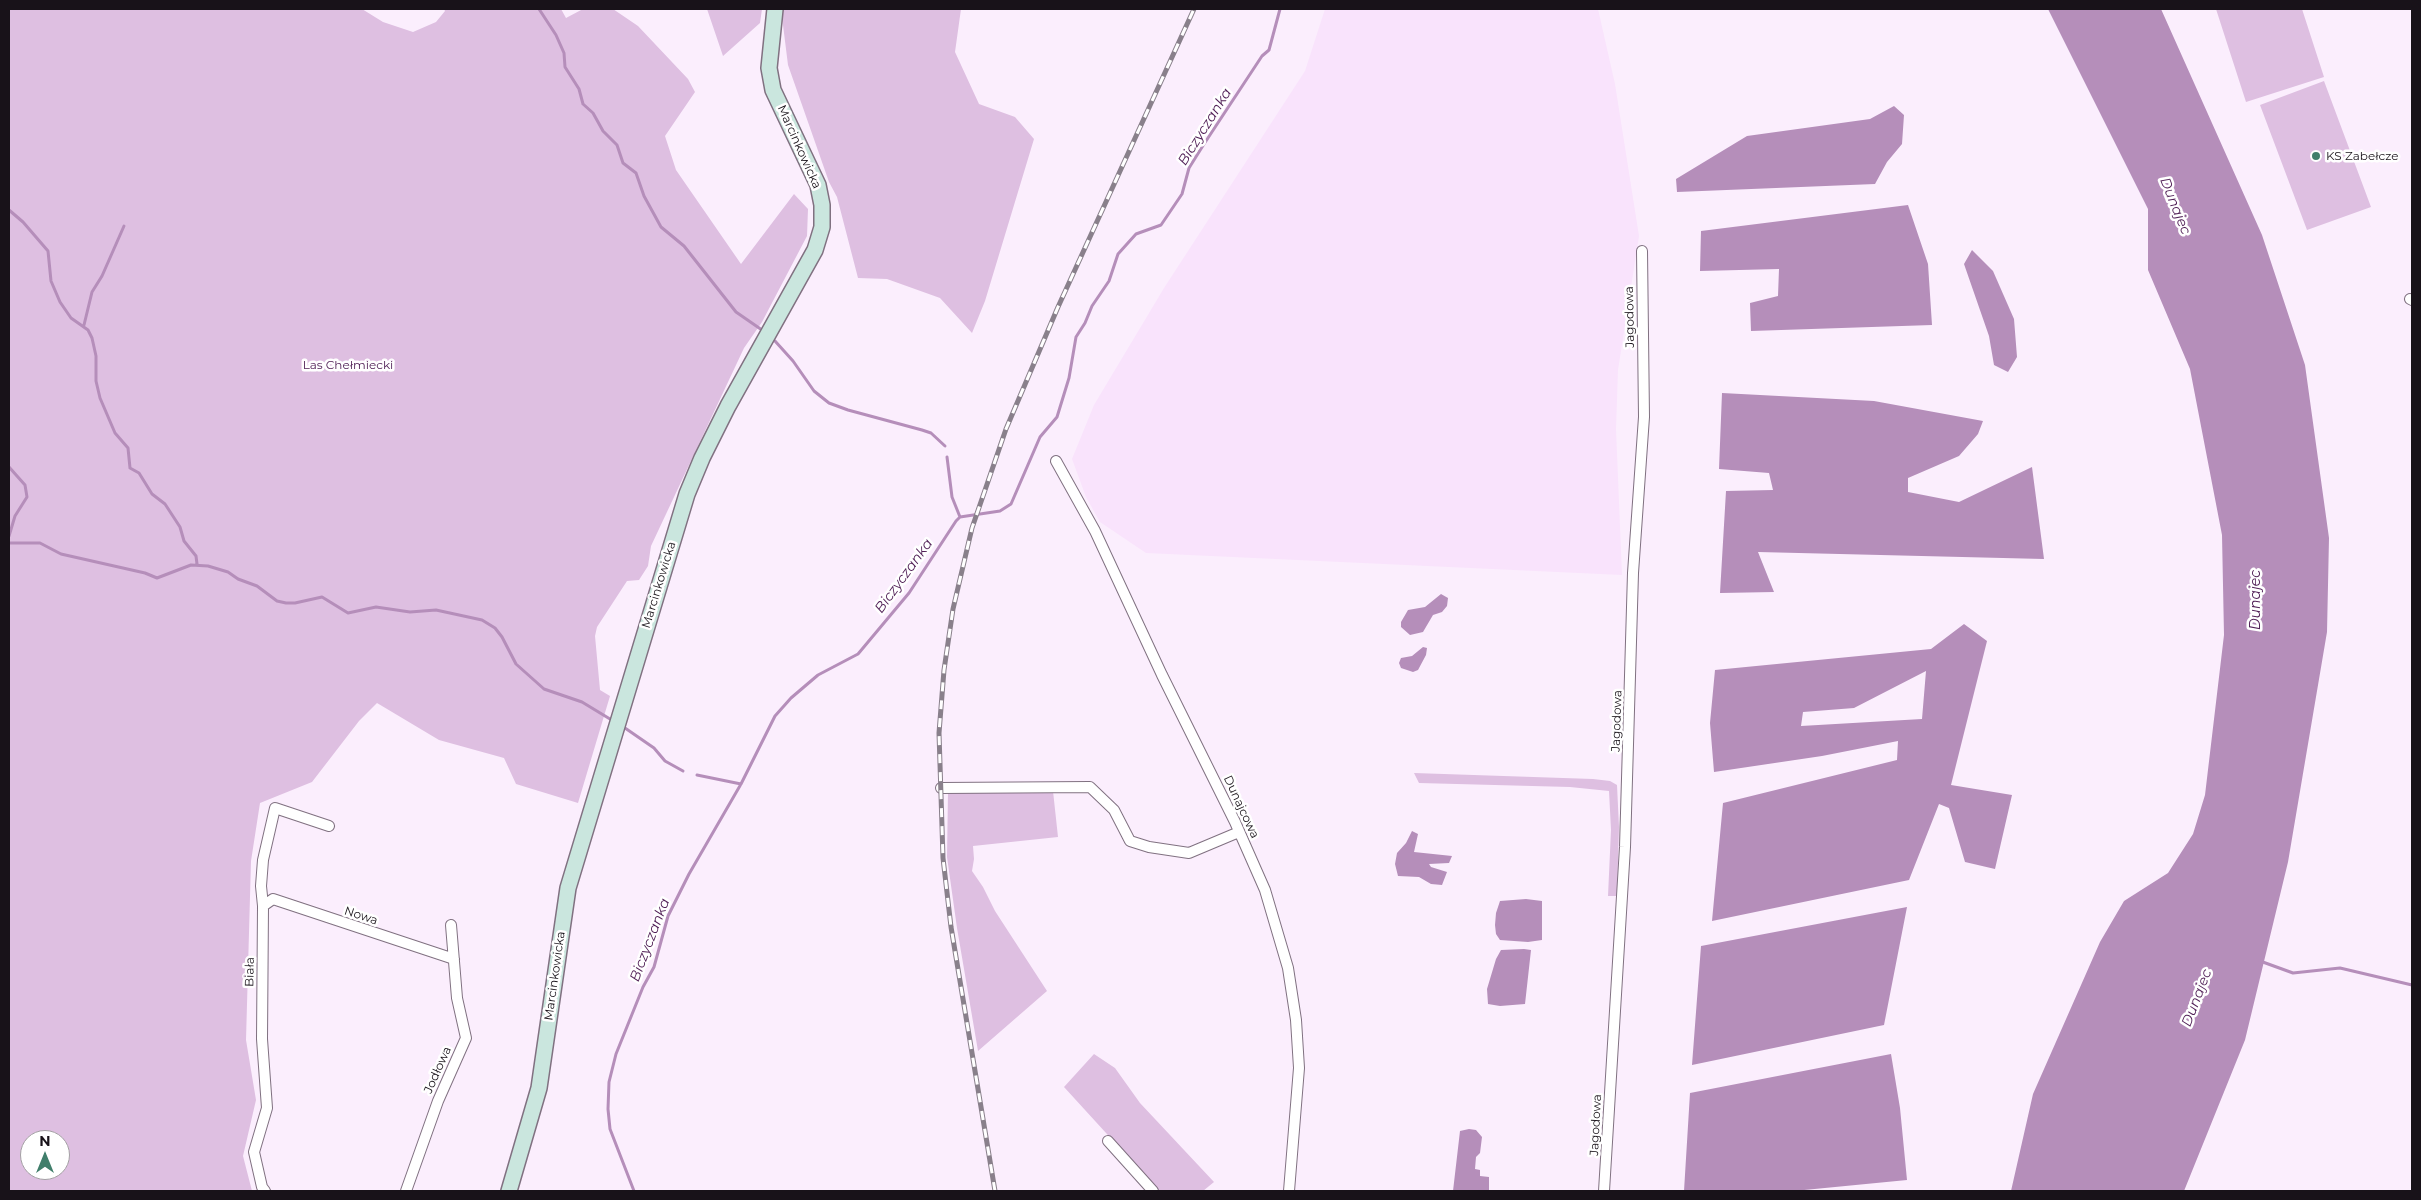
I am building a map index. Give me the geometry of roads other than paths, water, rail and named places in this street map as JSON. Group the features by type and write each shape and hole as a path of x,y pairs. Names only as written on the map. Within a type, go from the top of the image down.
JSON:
{"street":[{"name":"Marcinkowicka","path":"510,1191 539,1088 568,888 687,494 702,458 728,406 815,250 822,228 822,205 818,185 773,90 769,68 775,9"},
{"name":"Jagodowa","path":"1604,1191 1625,847 1633,573 1644,417 1642,251"},
{"name":"Dunajcowa","path":"1056,461 1095,531 1162,675 1239,832 1267,898 1288,968 1296,1020 1300,1068 1288,1191"},
{"path":"941,788 1090,787 1114,810 1130,841 1149,847 1181,852 1189,853 1239,832"},
{"name":"Biała","path":"265,1191 262,1187 254,1152 267,1108 262,1039 264,906 261,886 262,865 275,808 329,826"},
{"name":"Nowa","path":"264,906 273,899 349,926 440,953 454,960"},
{"name":"Jodłowa","path":"406,1191 438,1101 466,1038 457,998 451,925"},
{"path":"1108,1141 1153,1191"}],"water":[{"name":"Dunajec","path":"2048,9 2161,9 2262,235 2305,365 2329,538 2327,632 2288,862 2245,1040 2184,1191 2011,1191 2033,1094 2100,942 2124,901 2168,873 2193,834 2205,795 2224,635 2222,535 2190,369 2148,270 2148,209"},
{"path":"1894,106 1904,115 1902,144 1887,162 1875,184 1677,192 1676,179 1747,136 1870,119"},
{"path":"1908,205 1928,264 1932,325 1751,331 1750,303 1778,296 1779,269 1700,271 1701,231"},
{"path":"1972,250 1993,271 2014,319 2017,357 2008,372 1994,365 1989,336 1964,264"},
{"path":"1722,393 1874,401 1983,421 1978,434 1959,456 1908,478 1908,492 1959,502 2032,467 2044,559 1758,552 1774,592 1720,593 1726,491 1773,490 1769,473 1719,469"},
{"path":"1441,594 1448,598 1447,606 1442,612 1433,615 1423,632 1410,635 1401,627 1401,622 1408,610 1425,607"},
{"path":"1964,624 1987,641 1951,785 2012,795 1995,869 1965,862 1949,808 1939,804 1909,880 1712,921 1723,803 1897,760 1898,741 1822,756 1714,772 1710,723 1715,670 1931,649","holes":["1926,671 1922,719 1801,726 1803,712 1854,708"]},
{"path":"1423,647 1427,648 1426,655 1418,670 1413,672 1401,668 1399,663 1401,658 1412,656"},
{"path":"1412,831 1418,834 1414,852 1452,856 1449,863 1429,864 1431,867 1447,872 1442,885 1431,884 1419,877 1398,876 1395,864 1397,853 1406,843"},
{"path":"1526,899 1542,901 1542,940 1528,942 1500,940 1496,934 1495,925 1500,901"},
{"path":"1907,907 1884,1025 1692,1065 1701,946"},
{"path":"1501,950 1531,950 1525,1004 1500,1006 1488,1004 1487,989 1496,959"},
{"path":"1891,1054 1900,1108 1907,1180 1794,1191 1684,1191 1690,1093"},
{"path":"1476,1130 1482,1137 1480,1153 1476,1157 1475,1169 1480,1170 1480,1176 1489,1177 1489,1191 1453,1191 1460,1131"}],"waterway":[{"path":"539,9 556,35 564,53 565,67 579,89 583,104 593,113 603,131 617,145 623,163 636,173 644,196 661,227 684,246 736,312 762,330"},
{"name":"Biczyczanka","path":"634,1191 610,1129 608,1109 609,1082 616,1054 643,987 654,967 668,916 689,874 741,784 775,716 791,698 818,675 858,654 909,593 960,517 1000,511 1011,504 1040,437 1057,417 1069,378 1076,337 1085,323 1092,306 1109,281 1118,254 1136,234 1161,225 1182,194 1189,168 1262,56 1269,50 1280,9"},
{"path":"9,210 23,222 48,251 51,281 60,302 71,318 88,330 92,338 96,356 96,381 100,398 115,433 128,448 130,468 139,473 152,494 165,504 180,527 184,541 196,556 197,564"},
{"path":"84,325 92,292 102,276 124,226"},
{"path":"775,341 793,361 814,391 829,403 931,433 945,446"},
{"path":"947,457 952,497 960,517"},
{"path":"9,467 25,485 27,497 15,516 9,536"},
{"path":"9,543 40,543 61,554 145,573 157,578 191,565 208,566 228,572 238,579 257,586 277,601 286,603 322,597 348,613 376,607 410,612 436,610 482,620 495,628 502,637 516,664 544,689 582,702 610,719"},
{"path":"625,728 654,748 665,761 683,771"},
{"path":"697,775 741,784"},
{"path":"2260,961 2293,973 2340,968 2412,985"}],"railway":[{"path":"995,1191 951,927 943,858 939,733 944,670 953,609 972,528 1006,429 1058,307 1194,9"}],"place":[{"name":"KS Zabełcze","path":"2316,156"}],"park label":[{"name":"Las Chełmiecki","path":"348,365"}]}
